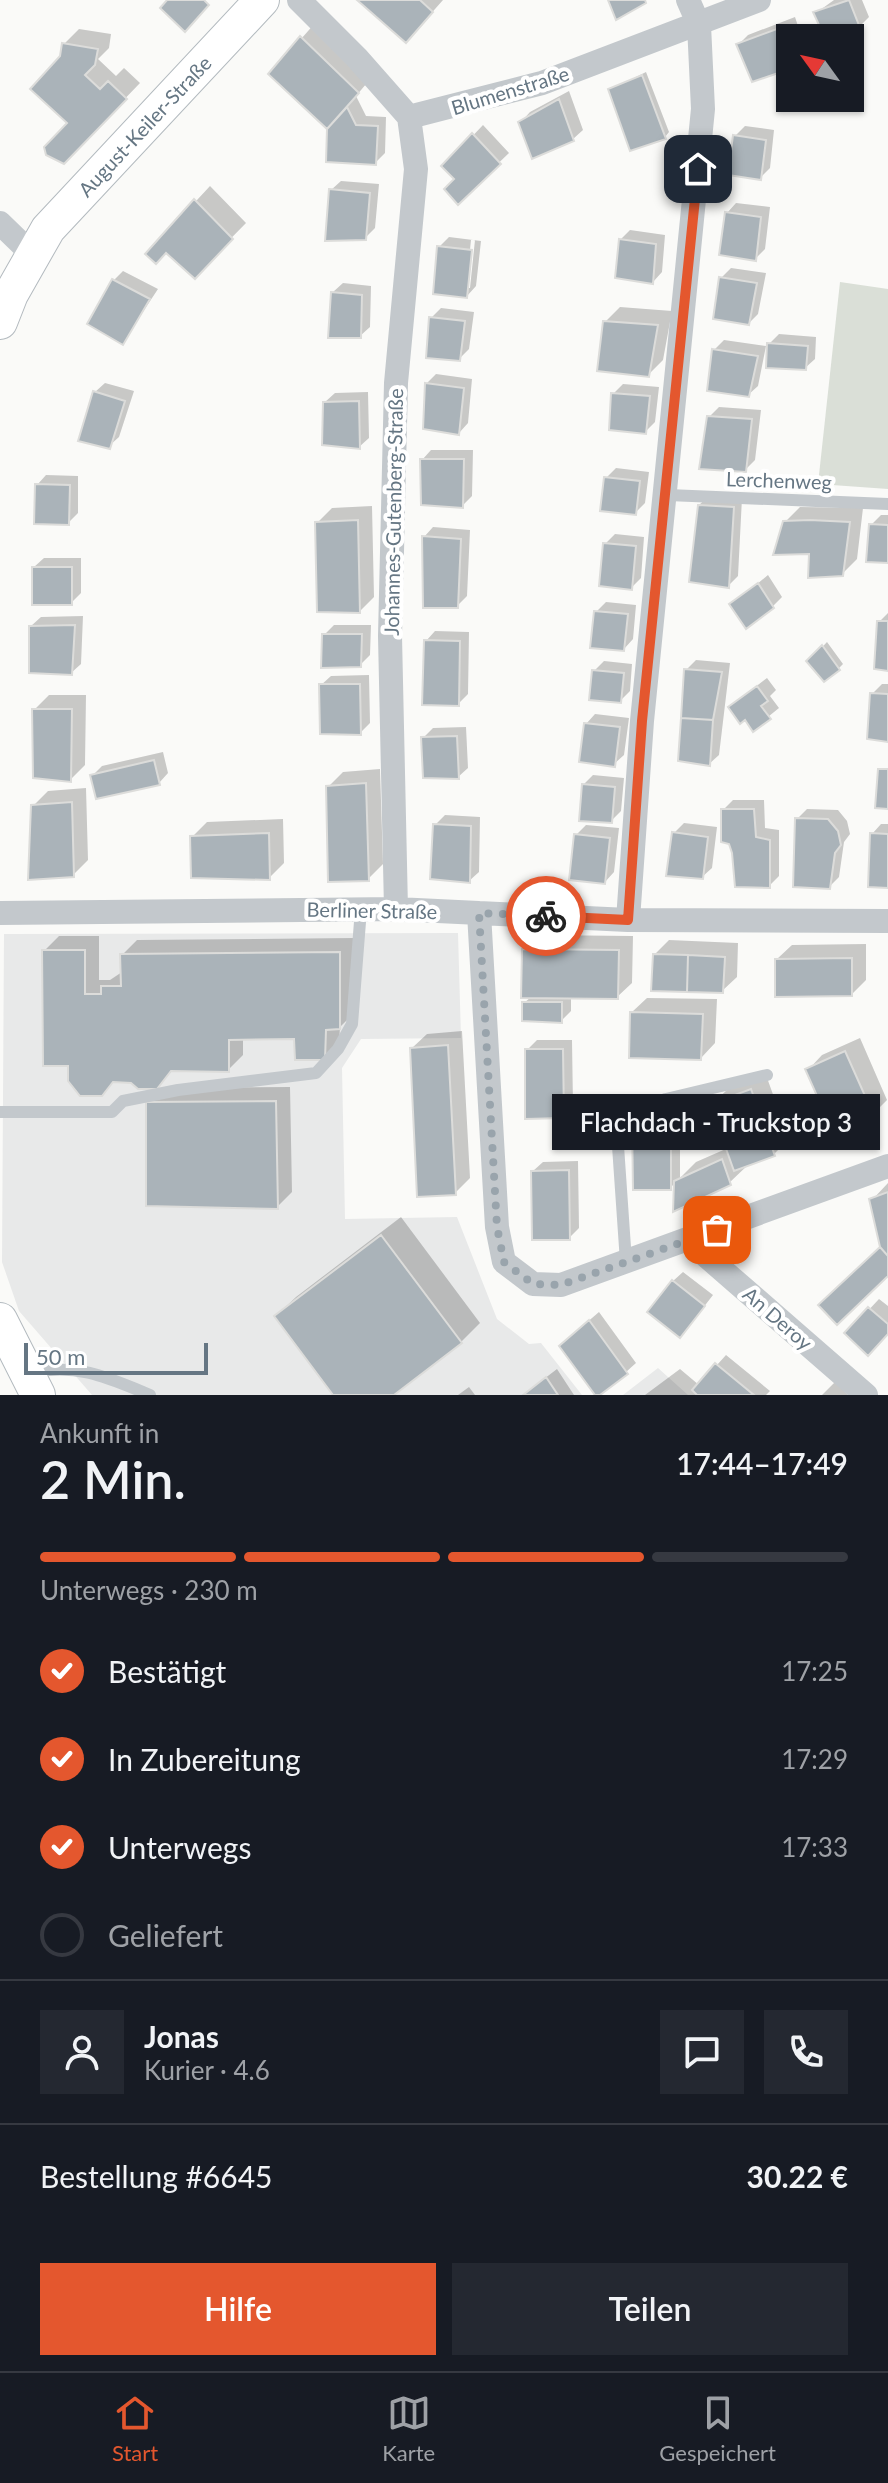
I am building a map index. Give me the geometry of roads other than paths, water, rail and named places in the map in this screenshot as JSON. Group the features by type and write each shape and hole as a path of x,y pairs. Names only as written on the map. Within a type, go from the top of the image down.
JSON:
{"street":[{"name":"August-Keiler-Straße","path":"0,322 48,229 262,0"},
{"path":"299,0 357,58 409,117"},
{"path":"628,920 642,721 668,495 703,109 699,25 688,0"},
{"name":"Blumenstraße","path":"409,117 542,83 759,0"},
{"name":"Johannes-Gutenberg-Straße","path":"396,909 390,636 396,383 416,169 409,117"},
{"path":"0,223 33,255"},
{"name":"Berliner Straße","path":"0,913 396,909 628,920 888,921"},
{"path":"479,913 497,1227 504,1262 533,1284 561,1285 689,1241 827,1186 888,1166"},
{"name":"An Deroy","path":"689,1241 866,1395"},
{"path":"0,1320 32,1384"}],"lane":[{"name":"Lerchenweg","path":"668,495 888,504"},
{"path":"0,1112 112,1112 123,1101 178,1090 316,1073 338,1049 352,1024 361,909"},
{"path":"626,1262 616,1117 666,1099 767,1075"},
{"path":"32,1384 51,1368 80,1369 146,1394"}],"place":[{"name":"Flachdach - Truckstop 3","path":"717,1230"}]}
